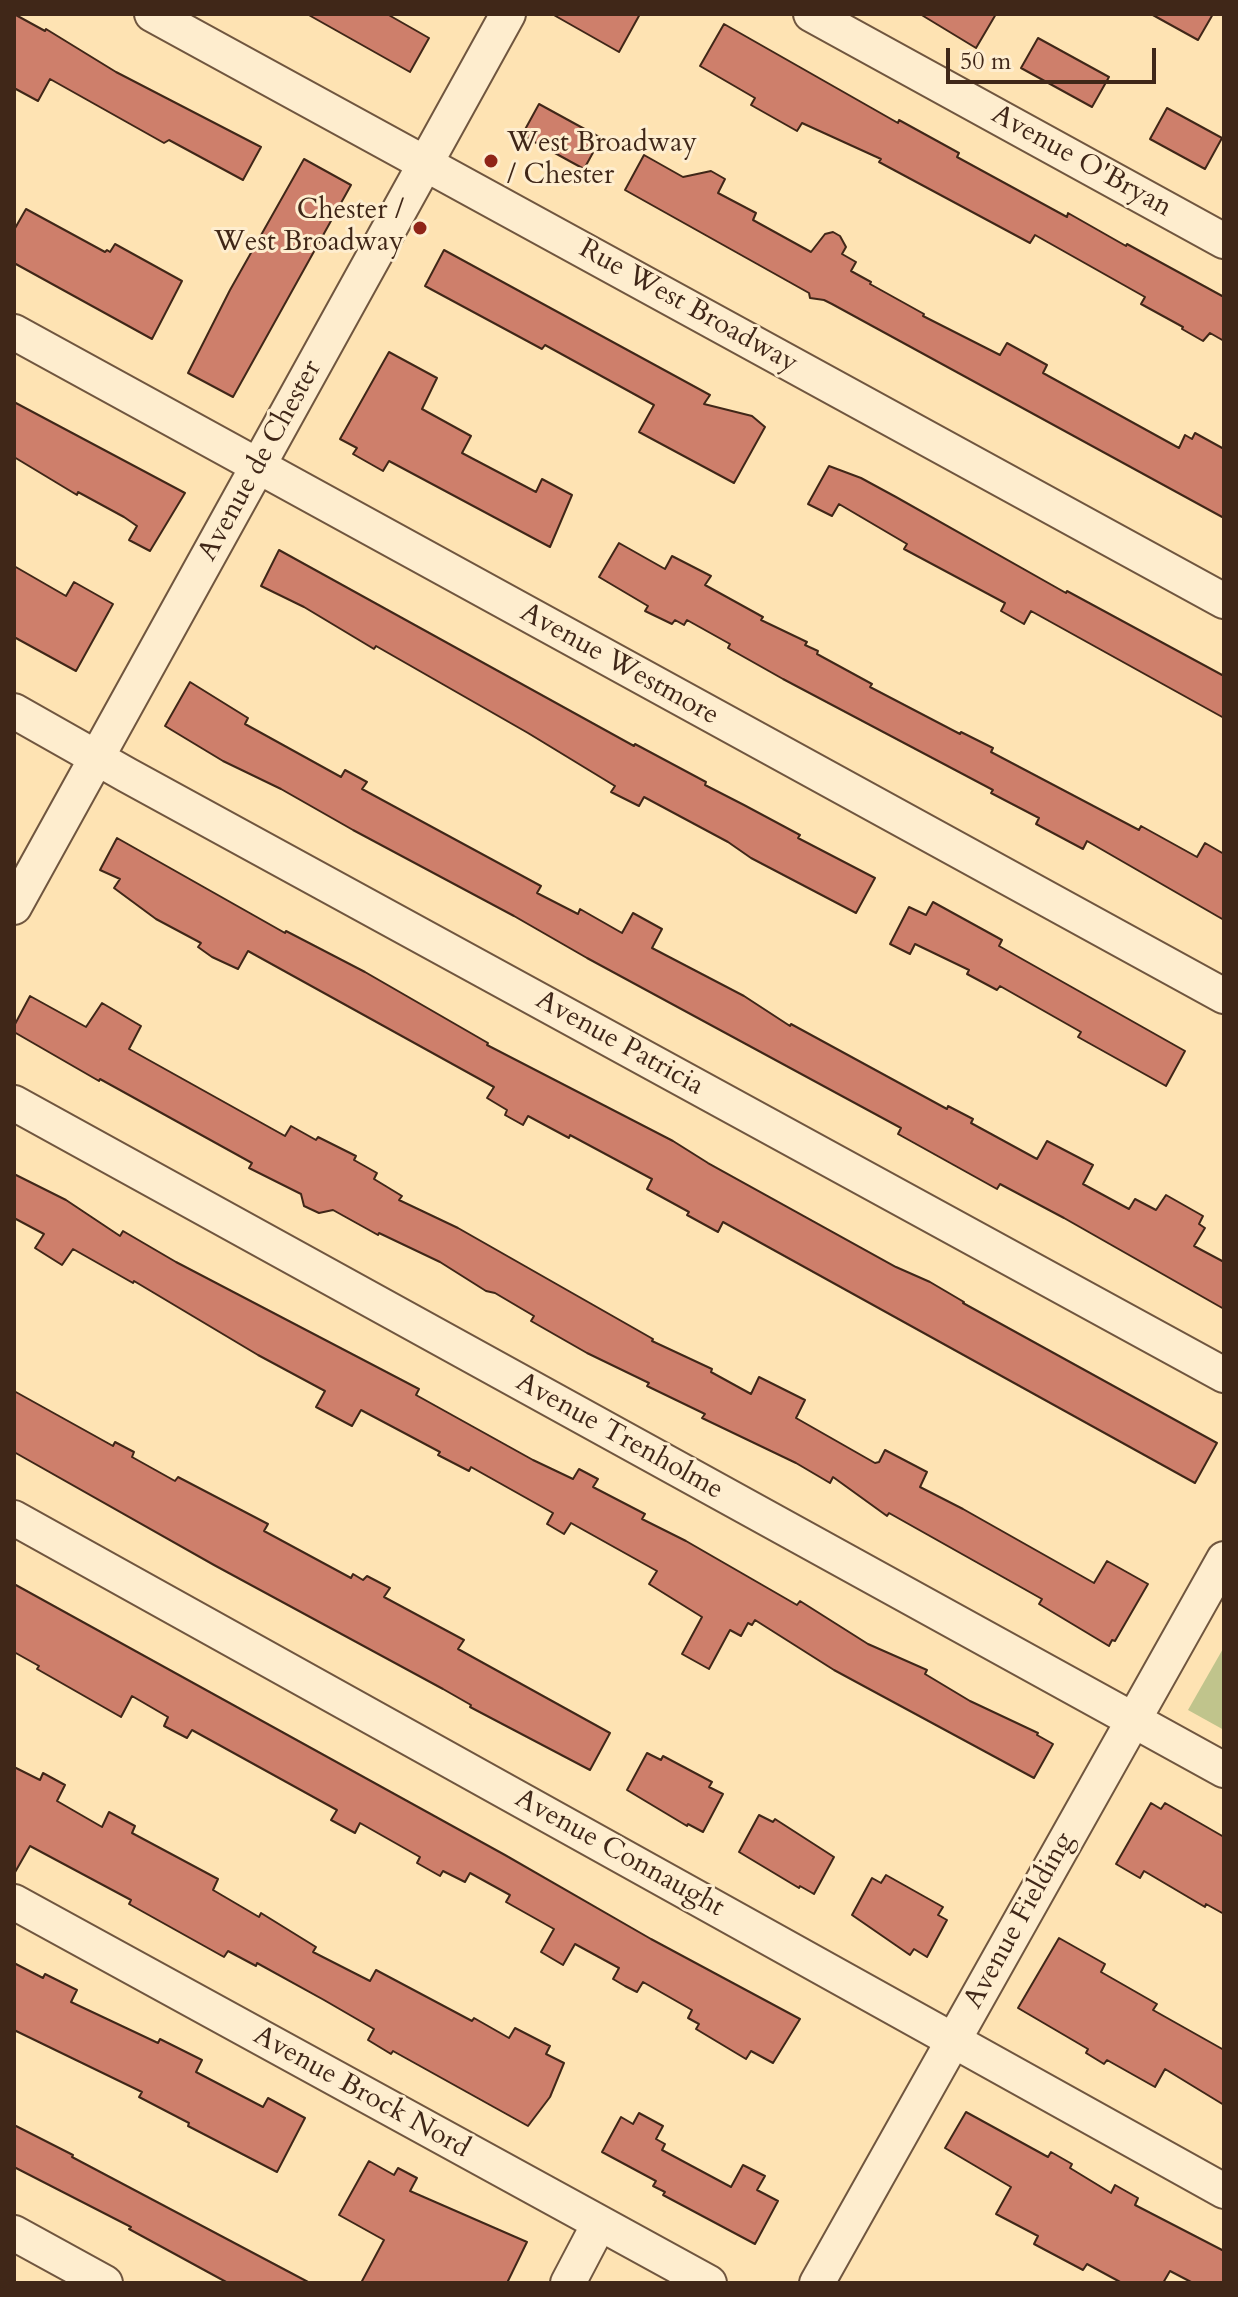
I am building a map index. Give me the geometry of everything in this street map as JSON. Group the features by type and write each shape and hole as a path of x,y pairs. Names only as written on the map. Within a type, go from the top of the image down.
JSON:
{"street":[{"name":"Rue West Broadway","path":"152,14 1224,601"},
{"name":"Avenue de Chester","path":"14,907 508,14"},
{"name":"Avenue O'Bryan","path":"811,14 1224,241"},
{"name":"Avenue Westmore","path":"14,332 1224,996"},
{"name":"Avenue Patricia","path":"14,711 1224,1375"},
{"name":"Avenue Trenholme","path":"14,1103 1224,1770"},
{"name":"Avenue Connaught","path":"14,1518 1224,2191"},
{"name":"Avenue Fielding","path":"817,2283 1224,1559"},
{"name":"Avenue Brock Nord","path":"14,1902 709,2283"},
{"path":"568,2283 599,2224"},
{"path":"14,2233 105,2283"}],"green space":[{"path":"1224,1647 1224,1730 1188,1710"}],"building":[{"path":"14,14 46,29 116,72 261,147 243,180 169,140 164,143 50,79 38,101 14,88"},
{"path":"307,14 387,14 429,38 410,72"},
{"path":"552,14 640,14 619,52"},
{"path":"920,14 996,14 976,48"},
{"path":"1151,14 1213,14 1198,40"},
{"path":"724,24 898,123 899,120 959,153 957,157 1224,297 1224,341 1210,333 1203,341 1141,304 1145,297 1035,235 1030,243 879,162 881,159 802,123 797,131 751,105 755,98 700,66"},
{"path":"1038,38 1109,77 1092,107 1021,68"},
{"path":"539,104 601,138 584,169 522,135"},
{"path":"1167,108 1222,138 1205,169 1150,139"},
{"path":"644,155 683,177 711,171 725,179 718,193 756,213 753,220 811,252 825,234 833,232 840,236 846,247 842,254 856,262 851,271 870,284 923,316 1000,355 1007,343 1047,365 1043,373 1179,448 1185,435 1192,439 1195,433 1224,449 1224,518 832,304 810,298 809,293 625,190"},
{"path":"304,159 351,185 233,397 188,373 230,290"},
{"path":"26,209 105,252 110,252 115,244 182,281 152,339 14,263 14,230"},
{"path":"444,250 710,395 704,404 752,416 765,427 734,483 639,432 654,405 545,345 542,349 425,286"},
{"path":"389,352 437,378 422,409 471,436 462,453 536,492 542,479 572,495 550,547 389,461 383,471 353,454 357,448 340,439"},
{"path":"14,402 185,493 150,551 129,540 137,526 124,517 78,492 77,495 14,457"},
{"path":"829,466 861,478 1066,593 1224,676 1224,718 1031,611 1024,624 1001,611 1005,603 904,549 907,544 839,504 832,516 808,504"},
{"path":"619,543 665,569 672,556 711,576 705,585 763,617 761,620 807,642 805,645 818,651 817,654 872,684 870,687 993,748 991,752 1139,830 1141,826 1197,857 1205,843 1224,854 1224,920 1087,841 1083,849 1036,824 1039,818 991,793 993,790 783,679 687,620 684,625 675,620 672,624 645,611 648,606 599,577"},
{"path":"279,550 634,746 706,782 705,785 800,835 798,838 875,878 856,913 644,797 639,806 611,792 615,786 528,733 376,646 374,649 304,607 261,586"},
{"path":"14,566 66,596 74,582 113,604 76,671 14,637"},
{"path":"190,682 248,718 245,724 341,777 345,770 367,782 362,789 541,886 537,893 578,914 580,909 622,933 633,913 662,929 652,948 744,996 790,1026 947,1109 948,1106 973,1119 971,1123 1037,1159 1047,1141 1093,1165 1083,1184 1129,1209 1135,1199 1156,1210 1166,1195 1203,1216 1199,1224 1205,1228 1194,1246 1224,1262 1224,1309 1000,1184 997,1189 898,1134 901,1128 281,789 223,761 165,726"},
{"path":"117,838 285,933 365,972 487,1045 673,1141 1217,1443 1195,1483 723,1222 718,1232 687,1215 689,1212 647,1189 652,1179 570,1135 569,1138 528,1116 523,1125 505,1115 507,1110 487,1098 494,1087 248,951 238,969 212,957 198,947 201,943 156,919 114,888 120,879 100,870"},
{"path":"933,902 1002,940 999,946 1185,1051 1166,1086 1078,1037 1081,1032 1000,986 997,990 967,974 969,970 915,944 910,954 890,944 909,907 926,915"},
{"path":"30,996 86,1027 102,1003 141,1026 129,1049 285,1136 291,1126 356,1156 354,1160 377,1173 374,1179 402,1196 399,1200 458,1228 652,1341 712,1369 711,1372 751,1394 759,1377 805,1400 796,1418 875,1463 879,1462 885,1450 927,1472 920,1487 1094,1583 1107,1561 1148,1584 1115,1641 1112,1640 1109,1646 1039,1604 1042,1599 889,1513 887,1516 833,1477 830,1483 796,1463 702,1418 705,1414 647,1386 649,1383 531,1321 534,1316 440,1262 378,1235 333,1210 319,1213 304,1206 301,1194 249,1168 252,1163 14,1032 14,1026"},
{"path":"14,1174 66,1200 120,1236 123,1231 419,1389 416,1395 533,1460 573,1479 579,1469 598,1479 593,1487 645,1514 642,1519 797,1605 800,1601 868,1644 927,1670 925,1674 970,1701 1038,1733 1053,1744 1034,1778 834,1670 755,1620 752,1625 748,1623 741,1636 730,1630 709,1669 682,1654 702,1617 649,1584 657,1571 571,1523 564,1534 547,1524 553,1513 471,1467 469,1471 438,1455 440,1452 361,1410 352,1426 316,1407 325,1391 73,1249 62,1265 35,1248 44,1234 14,1218"},
{"path":"14,1391 113,1446 115,1442 134,1452 132,1457 175,1481 178,1477 268,1524 264,1531 351,1578 353,1574 363,1580 367,1576 390,1588 384,1597 464,1640 458,1649 610,1733 590,1770 470,1707 443,1689 14,1452"},
{"path":"14,1584 800,2019 773,2063 751,2051 746,2059 696,2029 699,2024 688,2018 692,2010 643,1982 637,1992 625,1986 613,1979 619,1968 575,1944 563,1965 541,1952 554,1929 506,1902 510,1895 470,1873 465,1882 443,1871 440,1876 417,1863 420,1857 360,1823 355,1833 331,1820 337,1810 192,1730 187,1738 164,1726 168,1717 132,1696 121,1717 37,1669 39,1666 14,1652"},
{"path":"647,1753 661,1760 663,1756 712,1782 709,1787 723,1794 703,1832 687,1826 627,1790"},
{"path":"14,1767 40,1780 43,1773 65,1785 57,1801 102,1827 109,1812 135,1826 132,1833 218,1879 213,1890 259,1917 261,1913 316,1947 313,1952 370,1981 376,1970 509,2038 515,2028 550,2046 546,2054 564,2063 550,2097 528,2126 368,2040 374,2029 324,2000 257,1963 256,1966 228,1951 224,1957 129,1904 131,1900 30,1846 14,1874"},
{"path":"1151,1803 1161,1809 1165,1803 1224,1837 1224,1914 1206,1904 1205,1907 1144,1871 1140,1878 1116,1864"},
{"path":"759,1815 773,1822 775,1819 834,1857 814,1894 739,1852"},
{"path":"886,1875 943,1907 938,1915 947,1920 927,1957 914,1949 910,1955 852,1915 872,1878 881,1883"},
{"path":"1059,1938 1105,1964 1101,1972 1157,2004 1153,2010 1224,2050 1224,2105 1165,2069 1155,2087 1107,2060 1104,2064 1086,2053 1088,2049 1018,2008"},
{"path":"14,1963 77,1990 71,2002 202,2060 196,2072 263,2107 268,2098 305,2118 277,2172 139,2097 142,2092 14,2030"},
{"path":"966,2112 1048,2157 1051,2152 1072,2164 1070,2168 1111,2193 1115,2185 1138,2198 1135,2205 1224,2251 1224,2283 1193,2283 1170,2271 1163,2283 1122,2283 1087,2264 1083,2270 1034,2244 1038,2236 996,2214 1011,2187 945,2148"},
{"path":"639,2113 663,2126 656,2139 665,2144 662,2150 731,2187 743,2165 765,2176 757,2190 778,2201 755,2244 663,2195 665,2192 653,2186 656,2181 602,2152 621,2117 633,2124"},
{"path":"14,2125 310,2283 228,2283 129,2229 131,2227 14,2167"},
{"path":"369,2161 394,2175 398,2168 417,2178 410,2191 527,2242 507,2283 361,2283 384,2240 339,2215"}],"place":[{"name":"West Broadway / Chester","path":"491,161"},
{"name":"Chester / West Broadway","path":"420,228"}]}
